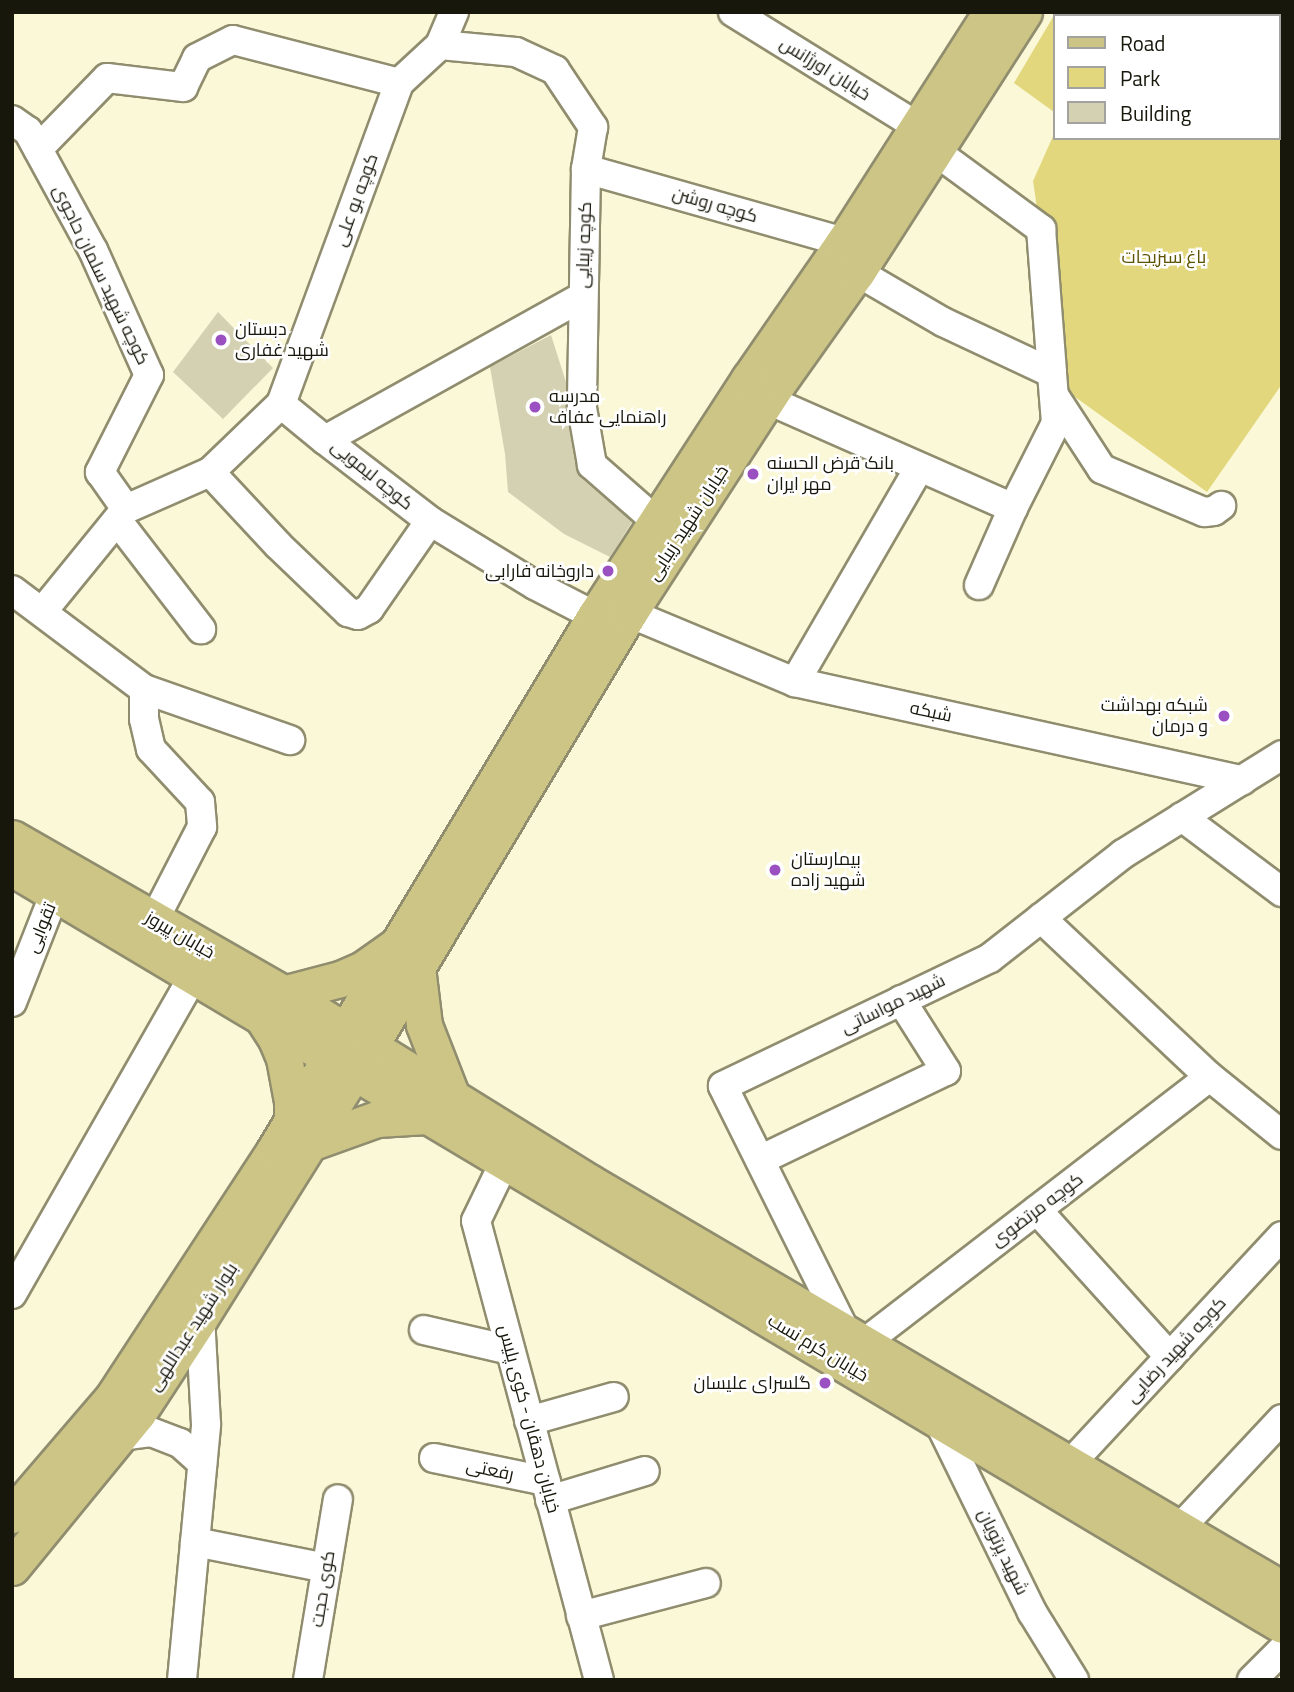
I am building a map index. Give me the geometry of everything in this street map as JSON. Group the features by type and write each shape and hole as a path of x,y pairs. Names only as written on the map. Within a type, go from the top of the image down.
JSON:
{"main road":[{"name":"خیابان شهید زیبایی","path":"351,1052 612,615 768,400 850,257 1006,16"},
{"name":"خیابان شهید زیبایی","path":"612,615 656,521 850,257"},
{"name":"خیابان پیروز","path":"12,838 154,920 272,1004 351,1052"},
{"name":"خیابان پیروز","path":"12,868 194,975 272,1004"},
{"path":"411,953 439,1107 377,1119 306,1122 292,1101 284,1058 276,1039 272,1004 411,953"},
{"name":"خیابان کرم نسب","path":"351,1052 938,1420 1282,1625"},
{"name":"بلوار شهید عبداللهی","path":"12,1515 113,1397 306,1122 351,1052"},
{"name":"بلوار شهید عبداللهی","path":"12,1567 138,1413 200,1318 306,1122"},
{"name":"خیابان کرم نسب","path":"510,1150 855,1338 1282,1589"}],"street":[{"name":"کوچه بو علی","path":"281,404 399,83 440,45 454,12"},
{"name":"خیابان اورژانس","path":"733,12 926,139 1041,229 1056,423 1013,508 979,585"},
{"path":"38,149 107,78 183,87 197,58 233,40 399,83"},
{"name":"کوچه زیبایی","path":"440,45 516,52 555,70 593,127 586,169 582,408 592,466 656,521"},
{"name":"کوچه شهید سلمان حاجوی","path":"12,120 28,131 93,250 149,375 100,472 122,514"},
{"name":"کوچه روشن","path":"586,169 850,257 943,322 1054,385"},
{"name":"کوچه لیمویی","path":"582,297 325,440 430,521 535,585 612,615"},
{"path":"1054,385 1102,469 1204,512 1214,511 1221,506"},
{"path":"768,400 1013,508"},
{"path":"42,612 122,514 210,472 281,404 325,440"},
{"path":"795,682 919,468"},
{"path":"210,472 298,564 348,611 358,615 369,609 430,521"},
{"path":"122,514 201,629"},
{"path":"12,590 144,689 290,740"},
{"name":"شبکه","path":"612,615 795,682 1242,780"},
{"path":"144,689 144,719 151,749 200,802 202,827 154,920"},
{"name":"شهید مواساتی","path":"855,1338 723,1086 990,958 1123,854 1282,755"},
{"path":"1182,817 1282,892"},
{"name":"تقوایی","path":"12,1002 55,893"},
{"path":"1041,918 1210,1077 1282,1135"},
{"path":"12,1294 194,975"},
{"path":"760,1160 946,1071 901,1000"},
{"name":"کوچه مرتضوی","path":"855,1338 1037,1210 1210,1077"},
{"name":"خیابان دهقان - کوی پلیس","path":"510,1150 476,1221 599,1680"},
{"path":"1037,1210 1170,1357"},
{"name":"کوچه شهید رضایی","path":"1070,1464 1282,1237"},
{"path":"182,1680 206,1424 200,1318"},
{"path":"424,1330 510,1350"},
{"path":"529,1421 614,1397"},
{"path":"1180,1528 1282,1419"},
{"name":"شهید پرتویان","path":"938,1420 1032,1612 1074,1680"},
{"path":"120,1436 151,1432 180,1443 202,1463"},
{"name":"رفعتی","path":"433,1458 548,1490"},
{"path":"548,1490 645,1471"},
{"name":"کوی حجت","path":"308,1680 338,1499"},
{"path":"195,1542 326,1568"},
{"path":"581,1616 706,1583"},
{"path":"1252,1680 1282,1650"}],"green space":[{"name":"باغ سبزیجات","path":"1282,12 1282,384 1207,492 1064,389 1033,181 1052,138 1280,140 1280,14 1055,14"},
{"name":"باغ سبزیجات","path":"1052,19 1052,111 1014,83"}],"building":[{"name":"دبستان شهید غفاری","path":"218,312 273,368 223,419 173,372"},
{"name":"مدرسه راهنمایی عفاف","path":"551,335 566,382 566,411 576,469 581,478 632,522 610,557 564,534 508,492 505,454 490,367"}],"place":[{"name":"دبستان شهید غفاری","path":"221,340"},
{"name":"مدرسه راهنمایی عفاف","path":"535,407"},
{"name":"بانک قرض الحسنه مهر ایران","path":"753,474"},
{"name":"داروخانه فارابی","path":"608,571"},
{"name":"شبکه بهداشت و درمان","path":"1224,716"},
{"name":"بیمارستان شهید زاده","path":"775,870"},
{"name":"گلسرای علیسان","path":"825,1383"}]}
